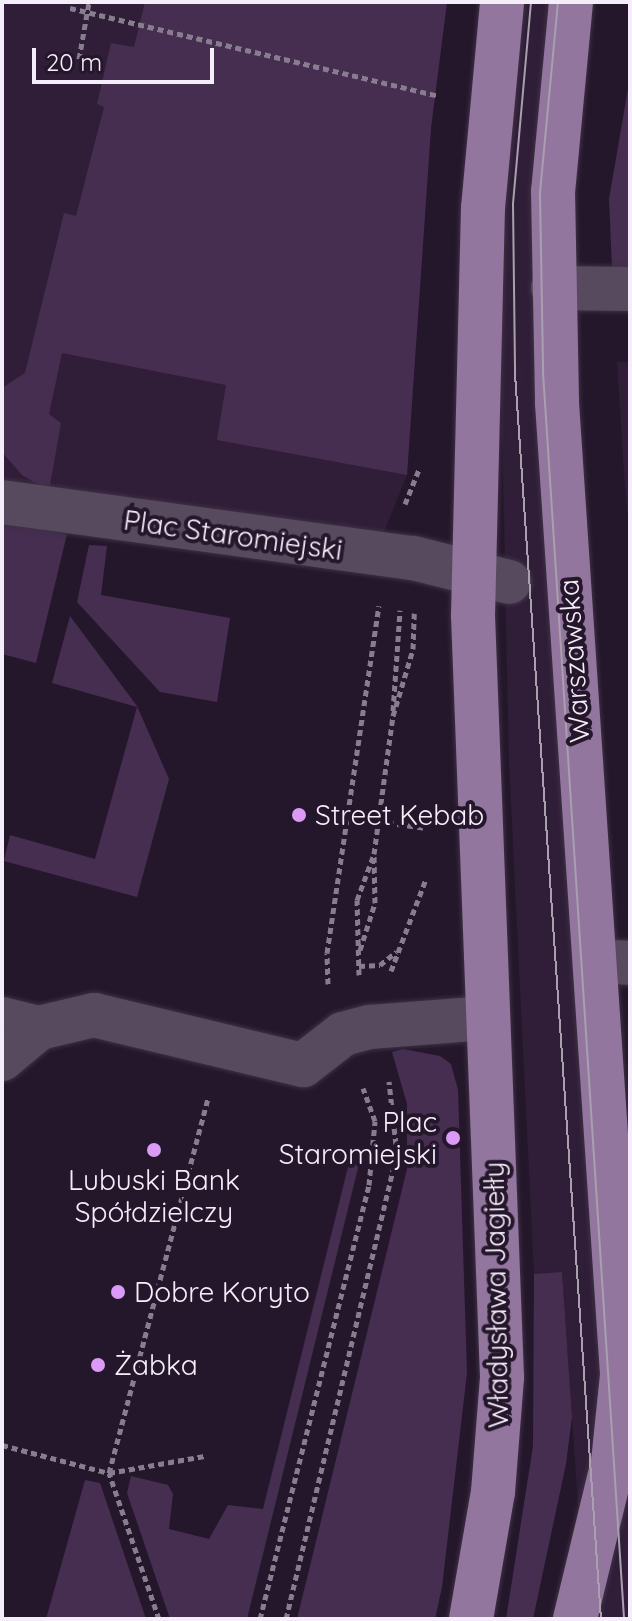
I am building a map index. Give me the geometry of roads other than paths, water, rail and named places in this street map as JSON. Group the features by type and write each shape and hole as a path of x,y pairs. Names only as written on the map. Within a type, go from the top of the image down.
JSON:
{"main road":[{"path":"488,1018 473,616 492,576 483,208 502,2"},
{"name":"Warszawska","path":"571,2 553,191 553,288 571,624 613,962 620,1320"},
{"name":"Władysława Jagiełły","path":"471,1619 493,1492 502,1377 488,1018"},
{"path":"575,1619 613,1462 620,1320"}],"street":[{"path":"553,288 630,289"},
{"name":"Plac Staromiejski","path":"2,502 492,576 555,592 571,624"},
{"path":"2,1059 20,1024 94,1015 303,1065 343,1034 370,1027 488,1018"},
{"path":"620,1320 630,1386"}],"tram line":[{"path":"531,2 513,204 515,374 601,1619"},
{"path":"558,2 540,194 543,372 624,1619"}],"place":[{"name":"Street Kebab","path":"299,815"},
{"name":"Plac Staromiejski","path":"453,1138"},
{"name":"Lubuski Bank Spółdzielczy","path":"154,1150"},
{"name":"Dobre Koryto","path":"118,1292"},
{"name":"Żabka","path":"98,1365"}]}
